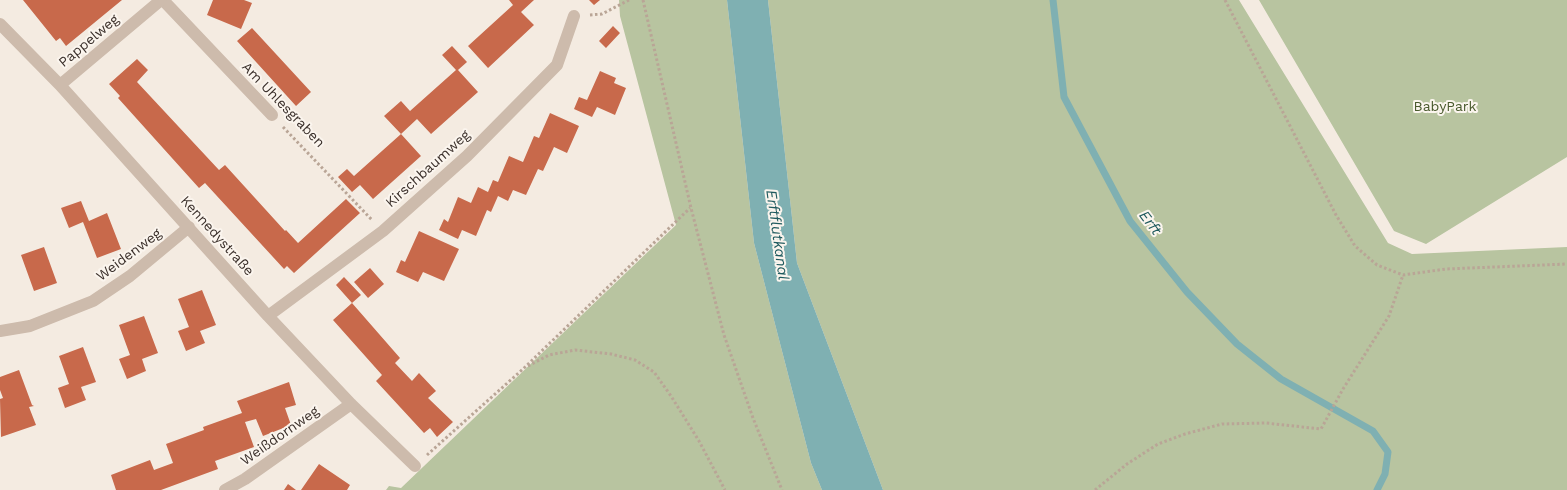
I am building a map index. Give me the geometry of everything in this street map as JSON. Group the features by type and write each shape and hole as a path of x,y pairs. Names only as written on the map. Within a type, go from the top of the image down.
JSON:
{"street":[{"name":"Pappelweg","path":"60,86 162,0"},
{"name":"Am Uhlesgraben","path":"162,0 272,115"},
{"name":"Kirschbaumweg","path":"268,316 383,231 467,156 557,65 574,16"},
{"name":"Kennedystraße","path":"0,24 60,86 268,316 352,404 415,466"},
{"name":"Weidenweg","path":"0,331 30,326 92,301 130,276 189,227"},
{"name":"Weißdornweg","path":"225,490 245,479 352,404"}],"path":[{"path":"602,14 629,0"},
{"path":"643,0 691,208 724,335 753,418 782,490"},
{"path":"1225,0 1336,215 1355,246 1377,265 1403,275 1446,269 1567,264"},
{"name":"Am Uhlesgraben","path":"272,115 383,231"},
{"path":"415,466 523,369 691,208"},
{"path":"1095,490 1127,464 1158,444 1222,424 1266,423 1321,429 1342,389 1388,316 1403,275"},
{"path":"523,369 549,355 576,350 611,354 635,360 654,372 660,380 699,441 725,490"}],"green space":[{"path":"619,0 727,0 754,243 811,463 822,490 386,490 389,486 401,488 676,225 620,16"},
{"path":"768,0 1239,0 1388,243 1412,254 1567,247 1567,490 883,490 797,263"},
{"name":"BabyPark","path":"1259,0 1567,0 1567,157 1426,244 1394,231"}],"water":[{"name":"Erftflutkanal","path":"727,0 768,0 797,263 883,490 822,490 811,463 754,243"}],"building":[{"path":"23,0 122,0 66,46 60,38 56,41"},
{"path":"213,0 244,0 252,3 241,29 207,15"},
{"path":"509,0 534,0 521,12 534,25 488,68 468,46 513,5"},
{"path":"589,0 600,0 594,5"},
{"path":"613,26 620,33 606,48 599,41"},
{"path":"252,28 311,92 296,106 237,41"},
{"path":"452,46 467,62 458,70 478,92 431,134 417,119 401,134 384,116 401,101 410,111 456,70 442,55"},
{"path":"137,59 148,70 137,82 219,170 225,165 298,243 346,199 360,213 294,273 287,266 284,269 205,183 199,188 118,98 120,96 109,84"},
{"path":"600,71 616,78 614,83 626,88 615,115 597,107 592,117 574,109 579,97 587,100"},
{"path":"550,113 579,126 567,153 554,147 543,171 538,169 526,195 513,190 508,201 498,196 491,212 487,210 476,236 462,230 458,239 439,230 444,219 448,222 458,197 471,203 478,187 488,192 493,180 498,182 509,156 523,162 534,136 539,138"},
{"path":"401,134 421,156 373,199 360,185 352,192 338,177 347,169 354,176"},
{"path":"81,201 89,221 107,213 121,249 97,258 83,222 69,228 61,208"},
{"path":"419,231 459,249 444,281 423,272 418,282 396,272 401,260 405,262"},
{"path":"44,247 57,283 34,291 21,255"},
{"path":"370,268 384,284 368,298 354,282"},
{"path":"344,277 361,295 352,303 336,285"},
{"path":"202,290 216,325 200,331 205,343 186,351 178,331 189,327 178,299"},
{"path":"352,303 400,358 395,363 412,381 419,373 436,391 428,398 453,422 437,437 430,428 424,433 376,381 382,375 333,320"},
{"path":"144,316 158,353 142,359 146,371 127,379 119,359 130,355 119,325"},
{"path":"83,347 96,382 81,387 86,400 65,408 58,388 69,384 59,356"},
{"path":"19,370 34,406 29,407 36,425 1,437 0,399 3,398 0,390 0,377"},
{"path":"289,382 296,405 285,408 291,425 263,436 256,419 245,422 254,447 215,461 218,469 161,490 116,490 111,475 150,460 154,470 173,463 166,444 204,430 203,427 242,413 237,401"},
{"path":"319,464 350,485 347,490 301,490"},
{"path":"288,484 296,490 284,490"}],"waterway":[{"name":"Erft","path":"1053,0 1064,97 1130,221 1187,292 1237,344 1281,379 1373,431 1388,452 1385,474 1377,490"}]}
